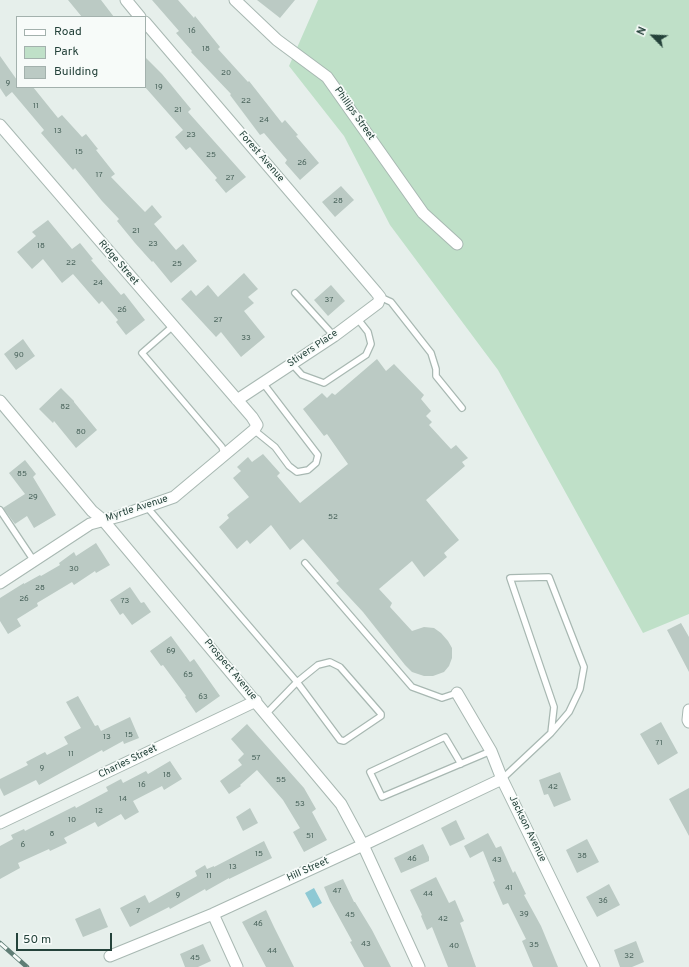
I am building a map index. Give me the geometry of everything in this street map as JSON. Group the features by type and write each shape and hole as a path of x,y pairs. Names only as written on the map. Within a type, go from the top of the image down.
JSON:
{"street":[{"path":"126,0 139,16"},
{"name":"Phillips Street","path":"235,0 277,40 327,77 423,213 457,244"},
{"name":"Forest Avenue","path":"146,23 378,294"},
{"name":"Ridge Street","path":"0,125 237,400"},
{"name":"Stivers Place","path":"237,400 334,336 378,303 378,294"},
{"path":"237,400 258,426 254,430"},
{"name":"Prospect Avenue","path":"0,401 92,511 103,520 341,804 363,845 419,967"},
{"name":"Myrtle Avenue","path":"0,583 90,524 174,497 254,430"},
{"name":"Jackson Avenue","path":"457,693 491,751 502,779 594,967"},
{"name":"Charles Street","path":"0,823 256,701"},
{"name":"Hill Street","path":"110,956 213,914 502,779"},
{"path":"213,914 237,967"}],"lane":[{"path":"295,293 334,336"},
{"path":"378,294 391,302 431,353 436,369 436,376 462,408"},
{"path":"292,364 302,375 324,383 366,355 371,344 368,332 357,318"},
{"path":"173,326 142,352 222,447 224,454"},
{"path":"254,430 274,447 289,466 297,472 308,470 316,463 318,455 263,383"},
{"path":"146,506 298,682 340,740 344,741 380,716 380,712 340,667 330,662 318,665 298,682 266,714"},
{"path":"0,510 34,561"},
{"path":"305,563 412,687 442,698 457,693"},
{"path":"502,779 551,733 569,712 580,689 584,667 549,577 510,578 554,707 551,733"},
{"path":"461,764 445,736 370,772 382,797 461,764 491,751"}],"green space":[{"path":"318,0 689,0 689,614 643,633 498,370 390,225 344,136 289,66"}],"water":[{"path":"314,888 322,903 313,908 305,893"}],"building":[{"path":"68,0 101,0 113,16 81,16"},
{"path":"152,0 178,0 194,18 195,16 220,47 218,49 248,82 249,81 282,123 285,120 298,135 296,136 319,163 300,180 285,163 287,160 264,133 260,135 230,95 231,94 191,52 192,51 176,33 179,31"},
{"path":"257,0 295,0 280,18"},
{"path":"0,56 16,79 16,88 34,88 58,118 62,115 82,137 86,134 98,149 96,150 115,174 111,177 145,212 152,205 162,217 154,224 176,250 183,244 197,261 171,283 153,261 152,262 135,243 117,221 119,219 75,168 73,170 41,133 44,130 12,92 6,97 0,88"},
{"path":"146,58 162,74 191,109 188,112 246,177 226,193 215,180 217,178 190,147 186,150 175,137 183,130 146,88"},
{"path":"341,186 354,200 335,217 322,202"},
{"path":"48,220 72,249 80,243 93,259 91,260 121,295 124,293 145,320 126,335 116,322 118,320 102,301 99,304 73,274 62,283 43,259 32,269 17,252 36,236 32,232"},
{"path":"244,273 258,289 248,297 254,303 244,311 265,337 241,357 221,332 216,337 181,299 191,290 196,296 208,285 218,297"},
{"path":"331,285 345,301 328,316 314,300"},
{"path":"23,339 35,356 16,370 4,354"},
{"path":"377,359 386,371 394,364 424,395 421,399 431,411 426,416 432,422 429,425 451,449 456,445 468,458 462,462 465,466 426,500 459,540 444,553 447,557 424,577 412,561 379,589 392,603 390,607 412,631 424,627 434,628 448,641 452,648 452,658 449,666 444,672 433,676 424,676 412,672 405,665 363,612 336,583 339,581 303,539 290,550 271,525 250,544 247,540 237,549 219,527 229,518 227,515 249,497 233,478 241,471 237,467 248,457 252,462 263,454 280,473 277,476 300,503 348,464 327,434 324,436 303,409 322,393 327,398 332,393 335,395"},
{"path":"61,388 74,401 97,430 76,448 54,421 53,423 39,409"},
{"path":"25,460 36,474 33,477 56,515 34,528 27,516 15,524 3,508 25,494 9,473"},
{"path":"96,543 110,565 96,573 95,571 74,585 72,582 37,603 38,606 17,619 21,626 8,634 0,621 0,598 24,583 40,575 41,576 60,565 59,563 74,552 76,556"},
{"path":"130,587 141,603 144,602 151,612 132,625 123,613 120,615 110,600"},
{"path":"681,623 689,637 689,672 667,630"},
{"path":"171,636 190,662 194,659 220,696 196,713 185,697 186,696 163,665 161,666 150,651"},
{"path":"78,696 95,726 98,725 101,731 130,717 139,738 124,744 123,741 103,752 102,750 39,785 36,780 4,796 0,788 0,779 28,765 26,762 45,752 47,755 68,744 64,737 81,728 66,702"},
{"path":"661,722 678,753 658,765 640,734"},
{"path":"247,724 304,788 316,809 312,812 327,840 304,852 293,832 300,828 283,800 257,770 240,785 241,786 229,794 220,781 242,765 238,760 244,754 231,739"},
{"path":"170,761 182,779 164,790 162,786 133,801 139,812 125,820 121,814 98,827 95,822 64,838 67,843 50,851 49,849 18,863 20,868 0,879 0,846 13,839 11,835 24,829 25,831 75,806 76,808 108,791 106,787 121,779 123,783 146,771 148,774"},
{"path":"560,772 571,800 554,807 548,794 544,795 539,780"},
{"path":"689,788 689,836 669,799"},
{"path":"250,808 258,823 243,831 236,817"},
{"path":"456,820 465,839 450,846 441,828"},
{"path":"488,833 496,848 501,846 513,873 515,871 526,894 524,895 541,926 558,967 533,967 522,941 526,939 508,903 503,905 493,882 495,881 483,851 470,858 464,846"},
{"path":"587,839 599,862 577,873 566,850"},
{"path":"264,841 272,858 229,878 206,891 205,889 170,909 169,907 130,927 120,908 145,895 149,903 197,876 195,871 205,865 207,869 214,867"},
{"path":"423,844 429,857 429,861 401,873 394,858"},
{"path":"436,877 449,903 455,900 464,921 460,923 476,967 448,967 432,927 427,930 421,916 422,915 410,890"},
{"path":"343,879 354,902 372,930 391,967 364,967 350,942 352,941 324,887"},
{"path":"609,884 620,905 597,917 586,897"},
{"path":"100,908 108,927 83,937 75,919"},
{"path":"266,910 294,967 266,967 242,922"},
{"path":"636,941 644,962 632,967 620,967 614,950"},
{"path":"203,944 211,961 198,967 185,967 180,954"}],"railway":[{"path":"0,943 27,967"}]}
